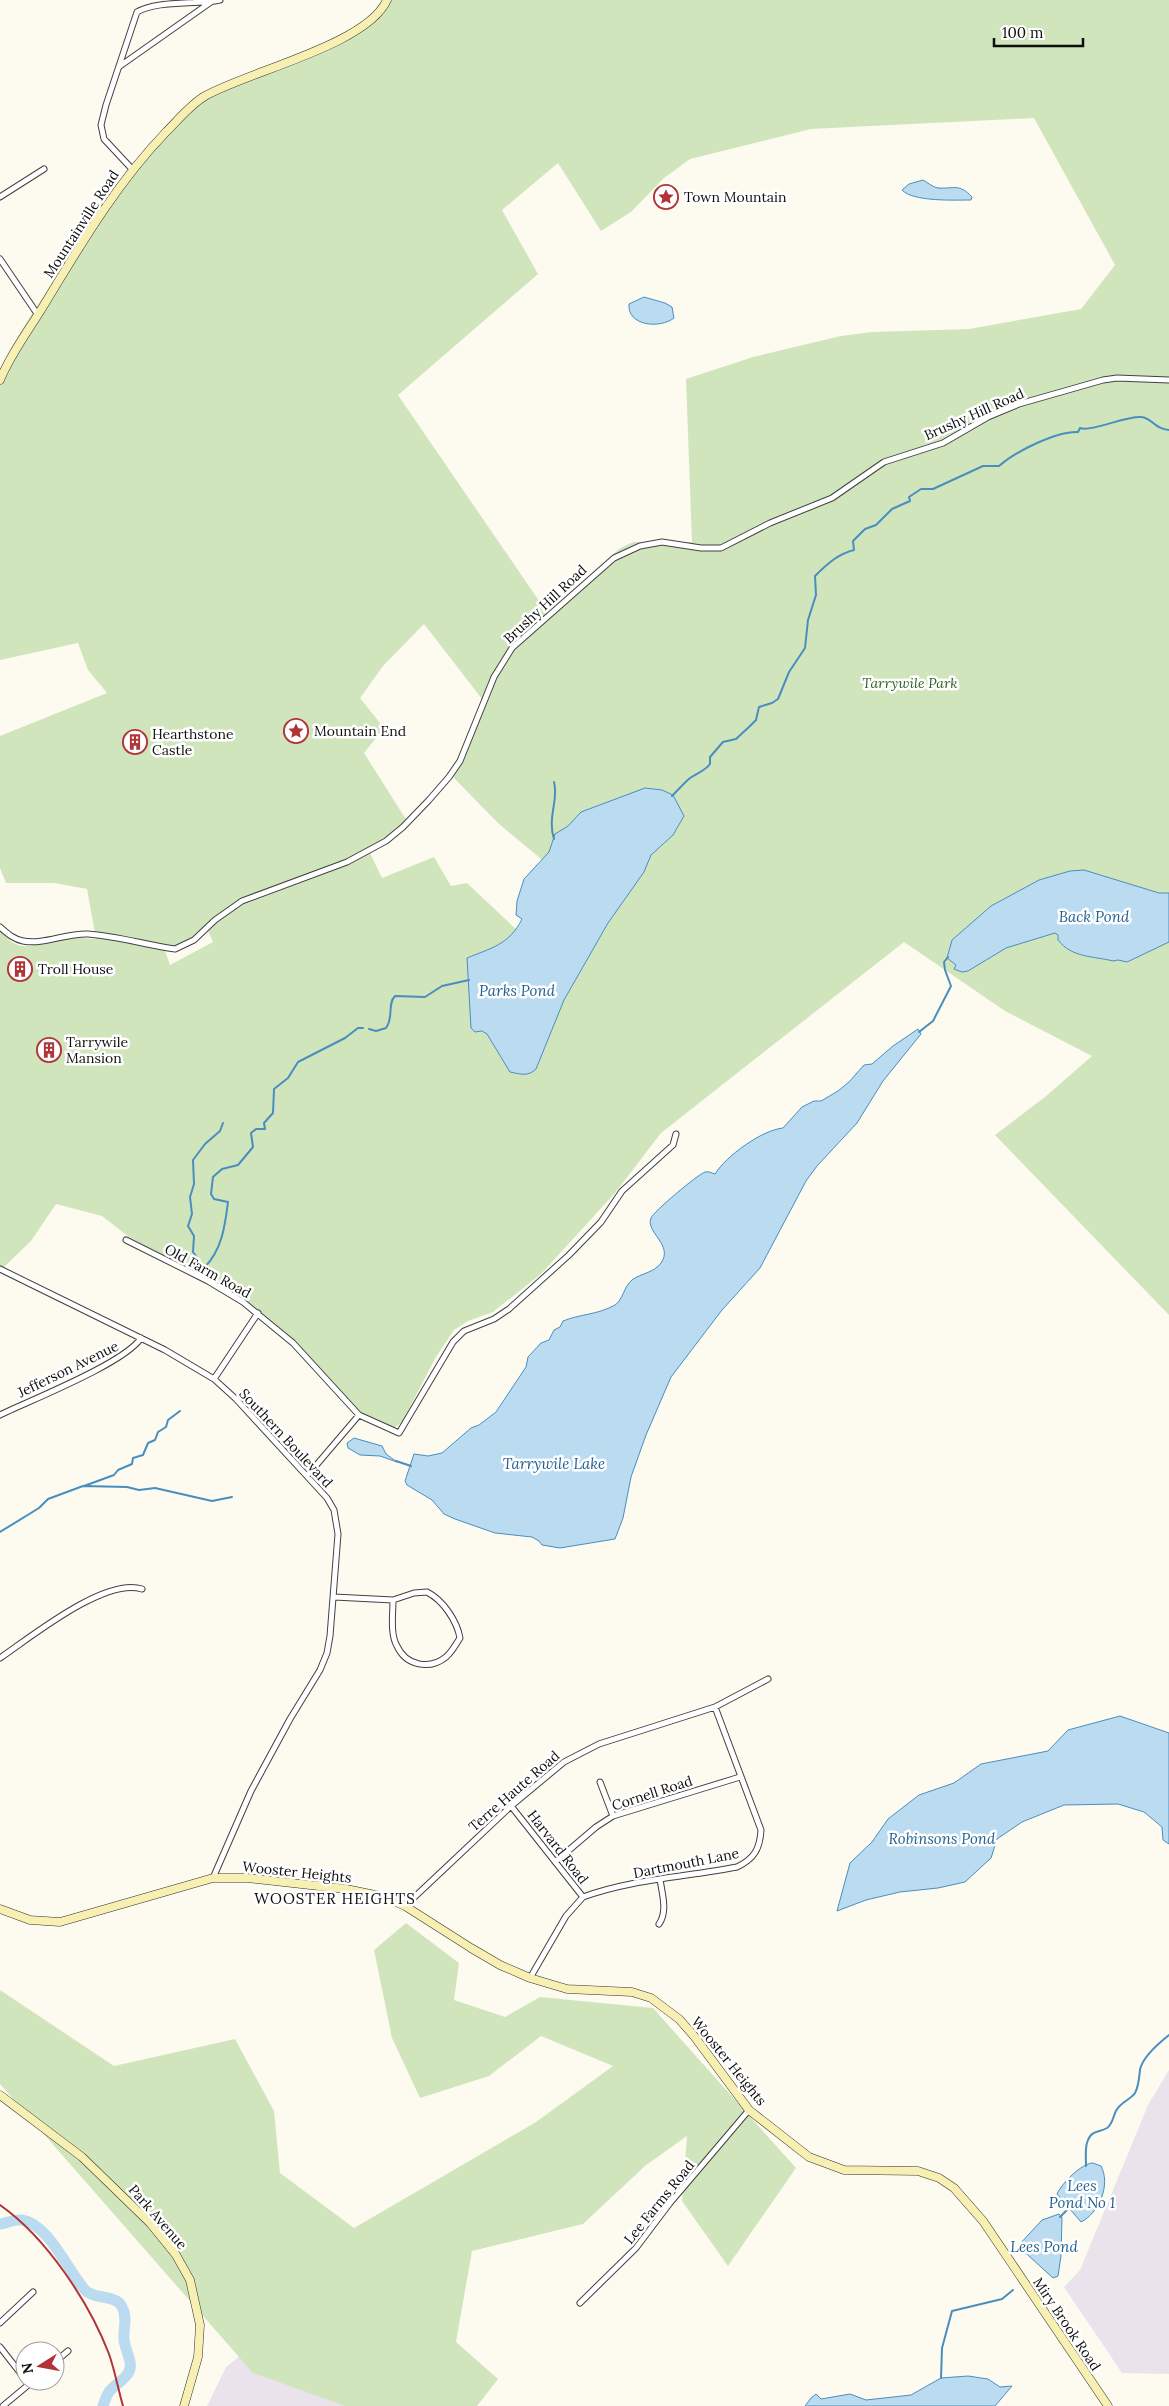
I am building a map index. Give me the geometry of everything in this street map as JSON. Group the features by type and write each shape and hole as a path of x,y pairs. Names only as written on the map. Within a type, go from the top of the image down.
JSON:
{"main road":[{"name":"Mountainville Road","path":"0,380 106,204 132,169 180,118 204,96 346,36 373,18 387,0"},
{"name":"Wooster Heights","path":"0,1909 30,1920 60,1922 213,1878 247,1878 346,1889 385,1897 405,1906 500,1965 530,1978 567,1989 632,1992 651,1998 679,2020 694,2036 749,2110 809,2157 826,2165 844,2170 865,2172 893,2170"},
{"name":"Park Avenue","path":"0,2095 82,2156 160,2234 176,2255 190,2280 200,2325 198,2357 184,2406"},
{"name":"Miry Brook Road","path":"893,2170 918,2171 939,2178 967,2200 1108,2406"}],"street":[{"path":"132,169 104,139 101,126 132,21 137,12 144,8 220,0"},
{"path":"120,66 211,2"},
{"path":"0,197 44,169"},
{"path":"0,259 38,315"},
{"name":"Brushy Hill Road","path":"0,927 12,937 22,940 36,941 73,934 88,934 175,949 184,946 215,920 242,901 347,862 386,840 403,827 434,795 460,761 494,678 512,648 614,558 640,546 662,542 701,548 721,548 770,523 824,502 884,462 943,443 988,418 1019,404 1109,379 1169,380"},
{"path":"307,1476 358,1415 399,1433 453,1342 464,1331 494,1319 509,1309 569,1256 601,1222 622,1191 673,1145 676,1134"},
{"name":"Old Farm Road","path":"126,1240 227,1291 258,1313 293,1343 358,1415"},
{"name":"Southern Boulevard","path":"1,1270 190,1363 214,1379 236,1399 307,1476 327,1498 334,1510 337,1522 334,1597 330,1636 320,1670 259,1776 213,1878"},
{"path":"214,1379 258,1313"},
{"name":"Jefferson Avenue","path":"0,1415 118,1359 136,1346 141,1338"},
{"path":"0,1658 95,1597 125,1587 142,1589"},
{"path":"334,1597 393,1600 414,1593 426,1592 435,1596 458,1630 460,1638 446,1656 435,1663 425,1665 414,1663 404,1657 396,1646 393,1600"},
{"name":"Terre Haute Road","path":"405,1906 511,1806 564,1762 582,1751 715,1707 768,1679"},
{"name":"Dartmouth Lane","path":"583,1897 660,1879 737,1867 755,1855 760,1845 761,1830 715,1707"},
{"name":"Cornell Road","path":"555,1862 596,1827 613,1816 740,1776"},
{"path":"600,1782 613,1816"},
{"name":"Harvard Road","path":"511,1806 583,1897 566,1916 530,1978"},
{"path":"659,1924 664,1917 660,1879"},
{"name":"Lee Farms Road","path":"580,2303 636,2248 670,2203 749,2110"},
{"path":"0,2323 34,2292"},
{"path":"0,2347 15,2365"},
{"path":"3,2406 18,2391"}],"shaded area":[{"path":"1169,2070 1169,2374 1122,2373 1064,2287 1080,2270 1148,2105"},
{"path":"302,2306 359,2406 207,2406 226,2367"}],"green space":[{"name":"Tarrywile Park","path":"382,0 1169,0 1169,1315 995,1135 1045,1097 1092,1056 1005,1011 904,942 661,1133 615,1193 541,1274 493,1312 468,1321 454,1330 436,1357 402,1422 393,1429 356,1413 342,1393 313,1361 205,1278 129,1237 102,1216 56,1204 31,1241 3,1268 0,1267 0,931 15,944 22,946 35,945 64,937 96,939 87,889 54,883 6,883 0,868 0,736 107,693 88,670 78,643 0,660 0,371 9,351 31,315 127,170 176,116 202,97 303,53 364,22","holes":["1034,118 1115,265 1081,309 969,329 872,332 841,336 753,357 686,379 692,542 633,542 619,549 548,614 398,395 538,274 502,210 558,163 601,231 631,212 664,178 690,159 811,129","424,624 482,699 456,766 450,774 499,824 546,863 519,932 467,883 451,886 434,857 382,878 369,851 397,832 407,821 364,753 384,728 360,698 383,666","208,931 213,942 170,965 165,951 192,942"]},
{"path":"406,1923 459,1963 454,2000 505,2017 540,1997 653,2008 796,2168 728,2266 682,2201 687,2136 645,2166 583,2224 472,2251 456,2342 498,2379 477,2406 345,2406 253,2373 0,2084 0,1990 114,2066 235,2039 274,2111 280,2173 354,2228 536,2122 613,2066 541,2036 489,2076 420,2098 392,2038 374,1950"}],"water":[{"path":"923,180 938,188 960,188 972,197 971,200 915,197 902,190 909,184"},
{"path":"644,297 672,307 674,318 661,324 653,324 639,321 633,317 629,304"},
{"name":"Parks Pond","path":"645,788 662,790 673,795 684,816 673,835 651,855 644,872 608,923 564,1000 536,1069 527,1074 510,1072 487,1034 482,1031 475,1032 471,1028 467,958 499,944 517,928 522,919 516,915 517,901 524,879 549,852 555,834 568,826 581,812"},
{"name":"Back Pond","path":"1084,870 1159,893 1169,893 1169,942 1127,962 1113,961 1076,953 1064,946 1058,940 1058,935 1055,933 1006,948 968,971 962,972 954,969 956,965 947,958 952,940 991,906 1039,880 1070,871"},
{"name":"Tarrywile Lake","path":"918,1029 921,1034 883,1081 857,1123 817,1166 806,1181 760,1268 722,1310 671,1377 646,1435 631,1477 623,1518 615,1539 560,1548 542,1545 532,1537 495,1533 444,1514 432,1500 407,1485 405,1481 414,1454 428,1456 442,1453 471,1428 479,1425 496,1412 526,1367 528,1357 541,1343 549,1340 554,1330 560,1327 563,1321 602,1311 615,1305 632,1280 651,1271 661,1263 664,1250 650,1223 654,1214 667,1202 705,1172 715,1174 727,1160 745,1145 765,1134 783,1128 802,1107 814,1101 821,1101 838,1091 864,1065 872,1064 893,1046"},
{"path":"354,1438 382,1446 386,1454 397,1462 380,1456 360,1455 348,1448 347,1443"},
{"name":"Robinsons Pond","path":"1120,1716 1169,1733 1169,1844 1163,1840 1162,1827 1144,1812 1118,1804 1064,1805 1022,1822 997,1839 991,1858 965,1882 938,1888 900,1892 866,1900 837,1911 850,1863 872,1842 888,1819 919,1795 954,1783 981,1764 1048,1751 1068,1730"},
{"name":"Lees Pond No 1","path":"1093,2163 1101,2166 1104,2173 1104,2190 1102,2198 1093,2212 1081,2222 1057,2194 1073,2174 1083,2166"},
{"name":"Lees Pond","path":"1059,2214 1062,2217 1061,2256 1058,2276 1053,2278 1018,2246 1042,2220"},
{"path":"968,2376 988,2379 1000,2387 1012,2386 995,2406 805,2406 816,2394 821,2399 850,2394 866,2400 911,2395 941,2378"}],"waterway":[{"path":"672,796 690,778 710,764 710,757 723,742 736,739 756,720 759,707 778,699 789,672 805,648 808,620 816,595 815,576 833,560 854,550 853,541 865,529 876,525 892,509 910,501 909,497 921,489 933,489 983,466 999,466 1006,460 1037,443 1059,435 1078,432 1080,428 1092,428 1134,417 1141,417 1148,419 1160,428 1169,430"},
{"path":"554,782 555,795 552,816 554,839"},
{"path":"919,1032 933,1021 951,986 944,962 948,957"},
{"path":"369,1029 376,1031 386,1028 390,1019 391,1003 395,996 425,997 442,986 469,980"},
{"path":"223,1123 220,1131 205,1144 193,1160 194,1184 190,1197 192,1214 188,1226 194,1236 193,1252 204,1268 219,1246 228,1202 214,1199 211,1194 213,1177 222,1169 238,1165 253,1147 251,1133 256,1129 265,1129 264,1123 273,1113 274,1089 288,1078 298,1062 345,1038 358,1028 363,1028"},
{"path":"84,1486 114,1475 118,1470 132,1464 133,1458 143,1455 148,1443 155,1440 158,1432 166,1427 168,1420 180,1411"},
{"path":"396,1461 411,1466"},
{"path":"0,1532 39,1508 48,1499 83,1486 127,1487 139,1490 155,1488 212,1501 232,1497"},
{"path":"1086,2166 1086,2148 1091,2135 1107,2128 1118,2108 1135,2093 1141,2065 1152,2051 1169,2035"},
{"path":"1060,2217 1071,2206"},
{"path":"0,2224 20,2220 32,2223 50,2239 85,2290 94,2295 115,2300 122,2307 125,2319 124,2340 130,2367 127,2375 109,2392 103,2406"},
{"path":"941,2378 942,2348 952,2311 1002,2299 1013,2290"}],"railway":[{"path":"0,2205 34,2234 78,2292 109,2354 123,2406"}],"place":[{"name":"Town Mountain","path":"666,197"},
{"name":"Mountain End","path":"296,731"},
{"name":"Hearthstone Castle","path":"135,742"},
{"name":"Troll House","path":"20,969"},
{"name":"Tarrywile Mansion","path":"49,1050"}],"district":[{"name":"WOOSTER HEIGHTS","path":"335,1898"}]}
